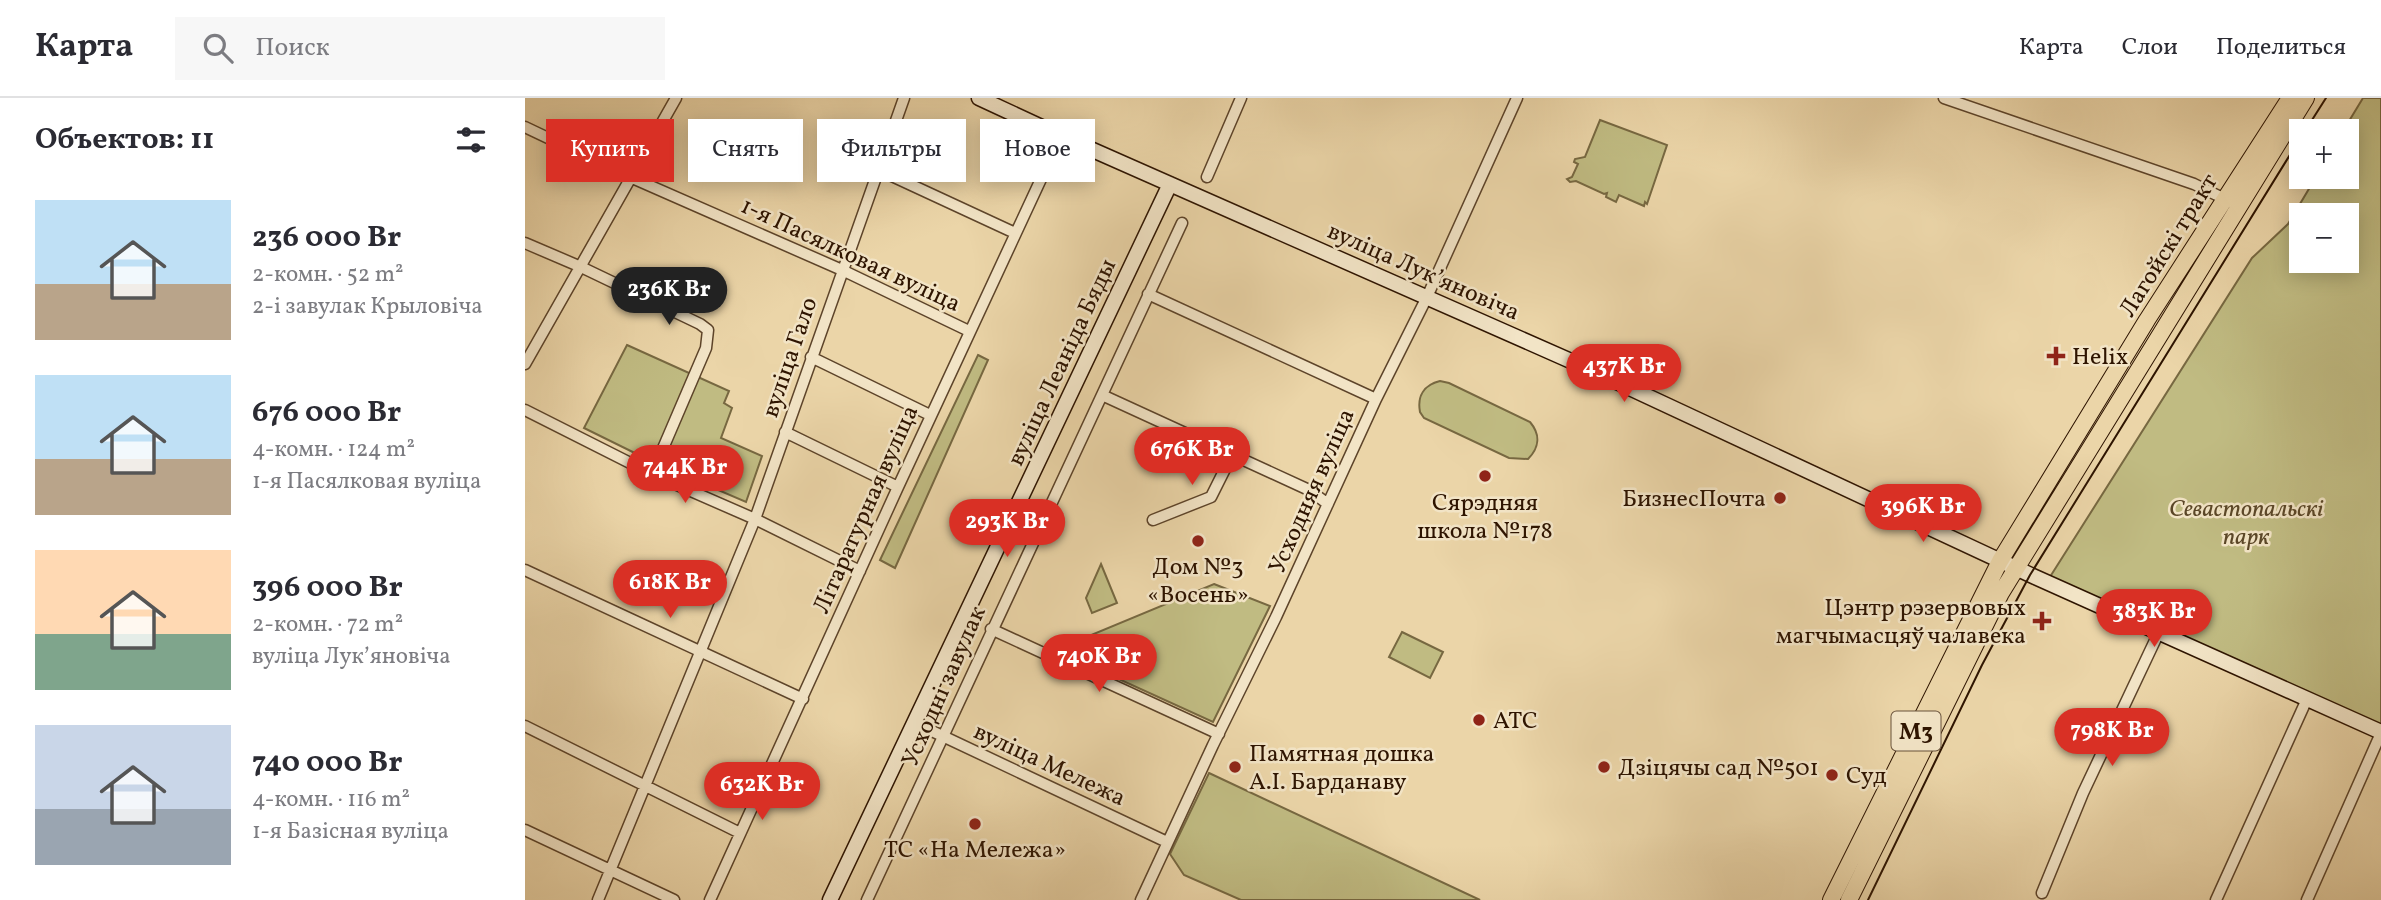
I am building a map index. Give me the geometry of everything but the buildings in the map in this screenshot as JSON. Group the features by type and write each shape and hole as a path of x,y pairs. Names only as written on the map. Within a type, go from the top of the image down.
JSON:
{"main road":[{"name":"вуліца Лукʼяновіча","path":"979,98 1024,119"},
{"name":"Лагойскі тракт","path":"1831,900 2000,561 2290,98"},
{"name":"Лагойскі тракт","path":"1849,900 2001,593 2307,98"},
{"name":"вуліца Лукʼяновіча","path":"1095,151 1674,407 2000,561 2381,733"},
{"name":"вуліца Леаніда Бяды","path":"830,900 1170,184"}],"street":[{"path":"664,119 676,98"},
{"name":"вуліца Гало","path":"897,119 904,98"},
{"path":"1207,177 1241,98"},
{"name":"Усходняя вуліца","path":"1141,900 1376,399 1427,297 1517,98"},
{"path":"1944,98 1971,102 2194,184 2239,207"},
{"name":"1-я Пасялковая вуліца","path":"525,127 546,137"},
{"path":"525,364 628,182"},
{"name":"1-я Пасялковая вуліца","path":"642,182 842,270 969,331"},
{"name":"вуліца Гало","path":"598,900 755,519 875,182"},
{"path":"905,182 1015,233"},
{"name":"Літаратурная вуліца","path":"710,900 930,415 1039,182"},
{"name":"Усходні завулак","path":"867,900 1182,223"},
{"path":"525,243 582,267 708,330 706,348 652,474"},
{"path":"1149,294 1376,399"},
{"path":"811,357 930,415"},
{"path":"1102,395 1309,490 1328,504"},
{"path":"525,410 652,474 755,519 860,571"},
{"path":"785,432 898,487"},
{"path":"1153,520 1210,497 1232,455"},
{"path":"525,570 803,699"},
{"path":"991,629 1219,734"},
{"path":"2042,893 2083,793 2159,632"},
{"path":"2216,900 2307,699"},
{"name":"вуліца Мележа","path":"915,723 1167,842"},
{"path":"525,726 740,833"},
{"path":"2307,900 2381,733"},
{"path":"525,830 674,900"}],"green space":[{"name":"Севастопальскі парк","path":"2363,98 2381,98 2381,733 2048,580 2252,258 2289,222 2289,273 2359,273 2359,203 2301,203 2309,189 2359,189 2359,119 2350,119"},
{"path":"1600,120 1667,145 1647,204 1645,202 1644,206 1619,195 1616,202 1606,197 1607,193 1567,179 1572,177 1578,164 1574,162 1575,159 1585,157"},
{"path":"627,345 729,391 724,403 732,408 721,438 762,456 746,502 653,462 584,428"},
{"path":"978,355 988,360 895,568 880,560"},
{"path":"1440,381 1530,422 1537,437 1532,455 1528,459 1509,458 1424,418 1419,406 1421,396 1426,388"},
{"path":"1101,564 1117,603 1092,613 1086,598"},
{"path":"1214,584 1270,606 1213,722 1055,650"},
{"path":"1402,632 1443,652 1430,678 1389,657"},
{"path":"1209,773 1480,900 1241,900 1184,875 1170,854"}],"tram line":[{"path":"2313,119 2326,98"},
{"path":"1868,900 1982,665 2030,575 2289,156"}],"place":[{"name":"Helix","path":"2056,356"},
{"name":"Сярэдняя школа №178","path":"1485,476"},
{"name":"БизнесПочта","path":"1780,498"},
{"name":"Дом №3 «Восень»","path":"1198,541"},
{"name":"Цэнтр рэзервовых магчымасцяў чалавека","path":"2042,621"},
{"name":"АТС","path":"1479,720"},
{"name":"Памятная дошка А.І. Барданаву","path":"1235,767"},
{"name":"Дзіцячы сад №501","path":"1604,767"},
{"name":"Суд","path":"1832,775"},
{"name":"ТС «На Мележа»","path":"975,824"}]}
